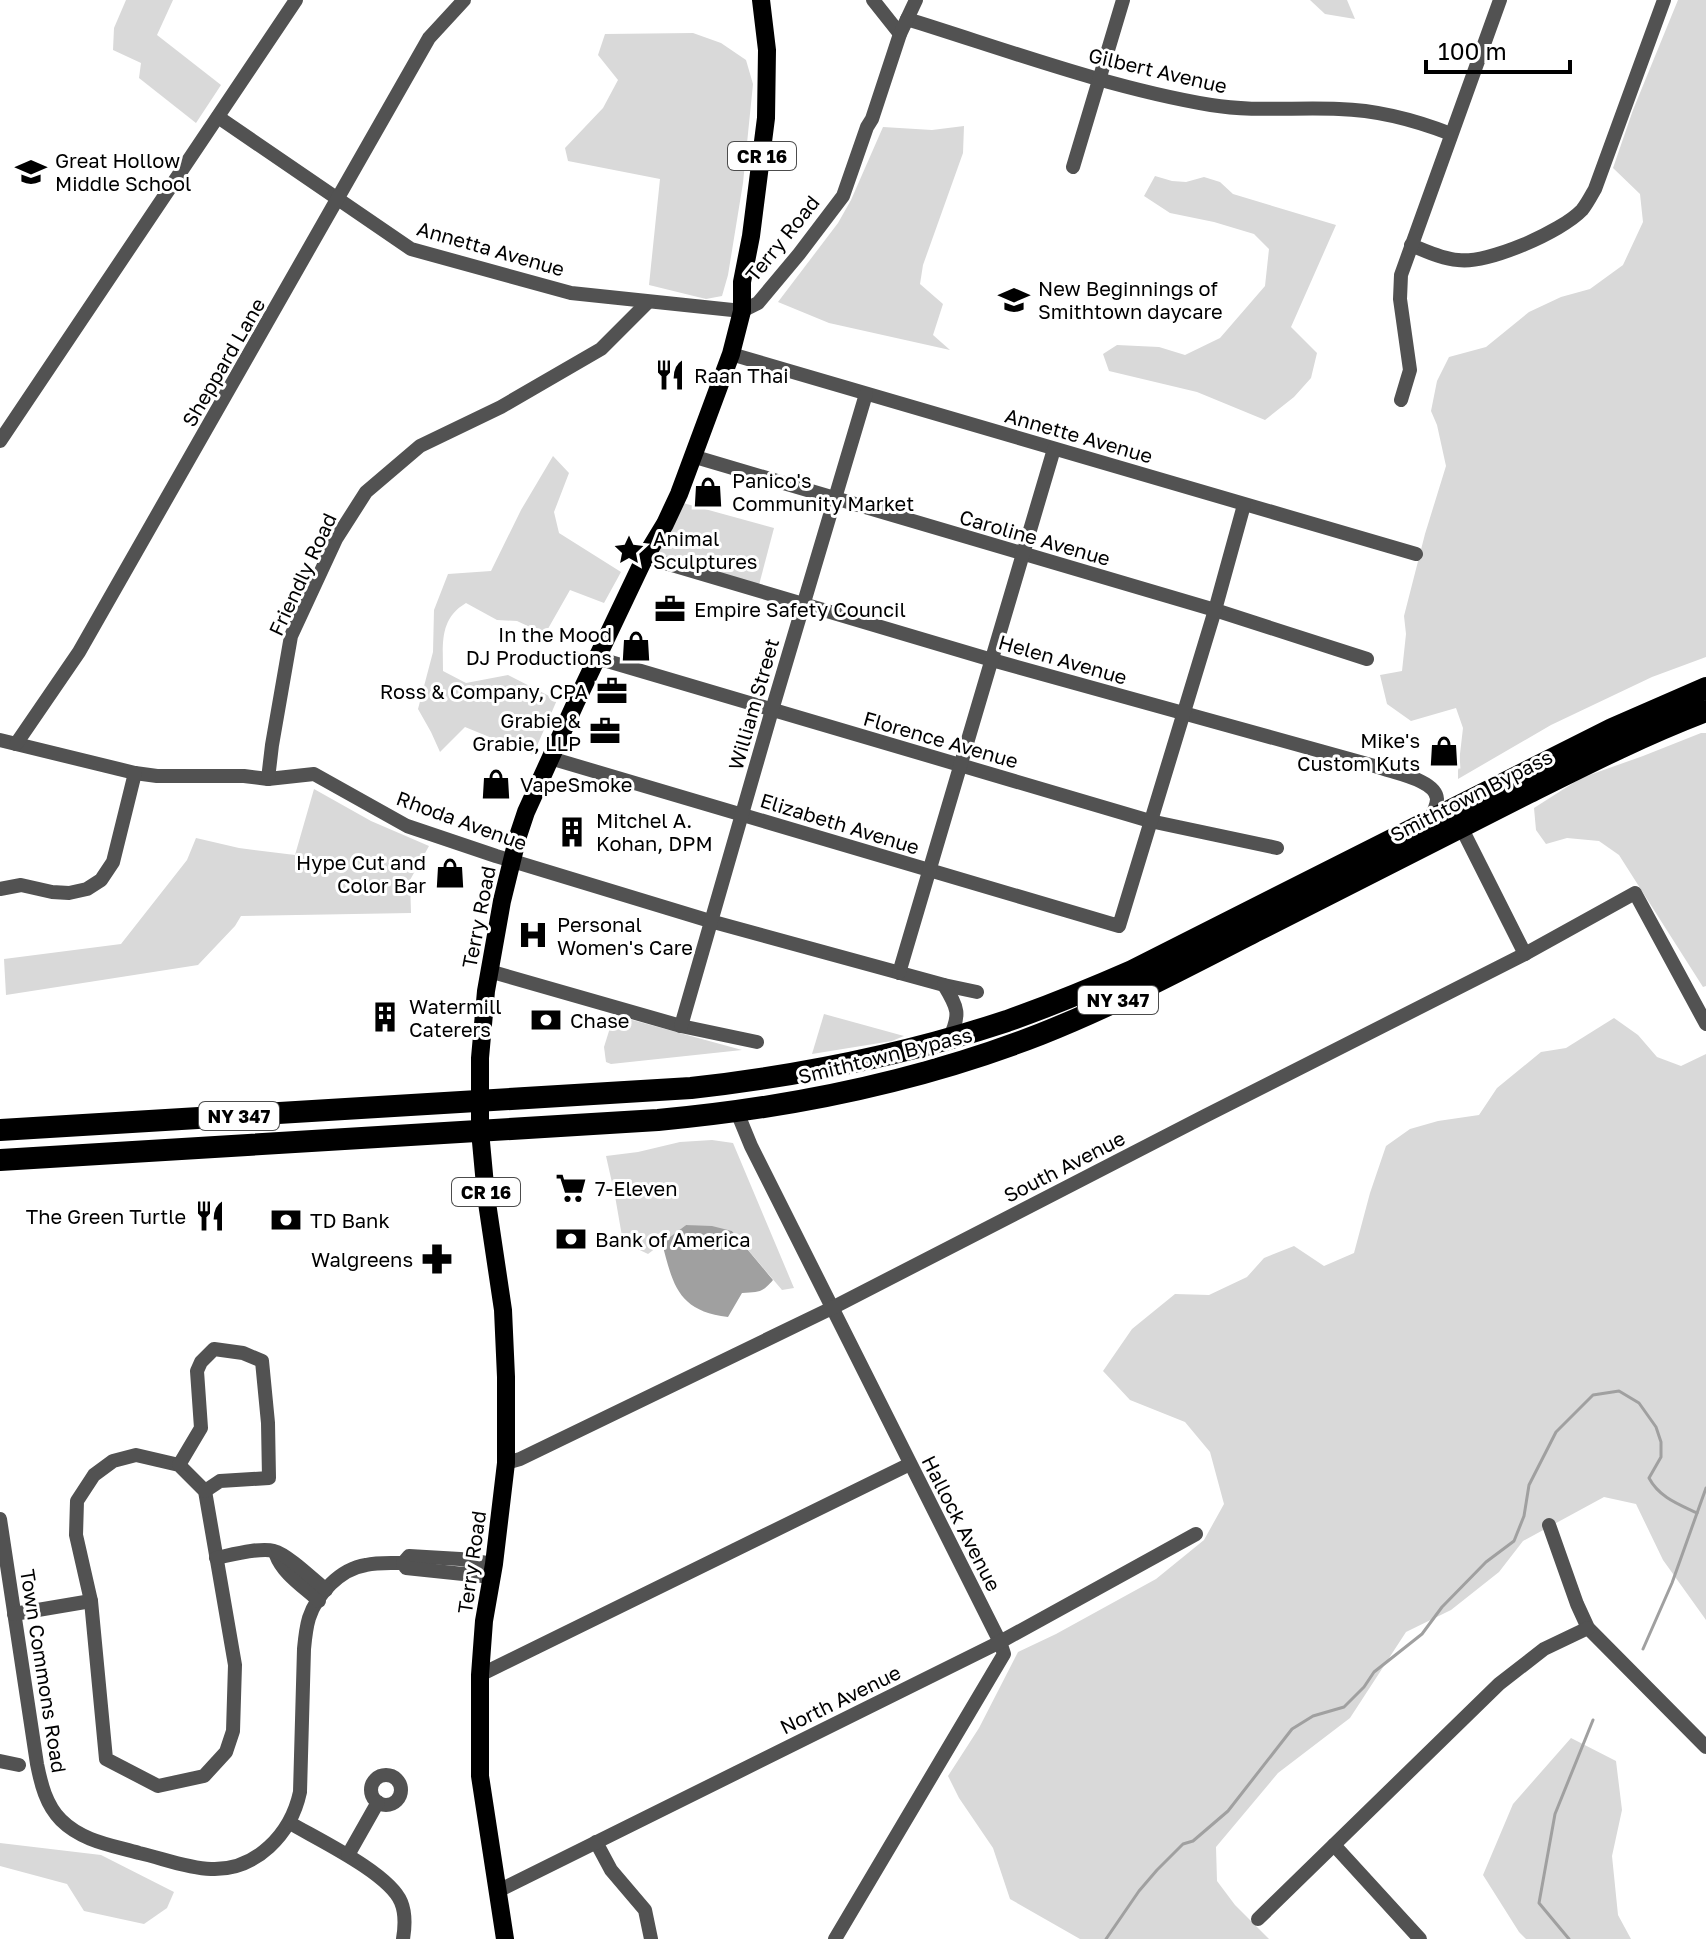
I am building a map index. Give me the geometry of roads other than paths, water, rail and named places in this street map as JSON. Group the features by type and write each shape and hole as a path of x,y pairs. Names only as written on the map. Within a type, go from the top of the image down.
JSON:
{"highway":[{"name":"Smithtown Bypass","path":"0,1130 691,1088 823,1069 899,1052 1030,1012 1132,971 1612,729 1706,688"},
{"name":"Smithtown Bypass","path":"0,1160 658,1120 737,1112 884,1084 957,1063 1042,1033 1123,998 1615,750 1706,711"}],"main road":[{"name":"CR 16","path":"742,311 742,282 766,118 767,50 761,0"},
{"name":"Terry Road","path":"505,1939 480,1776 480,1675 484,1621 506,1463 503,1310 480,1131 482,1025 489,971 521,825 645,557 679,494 731,354 742,311"}],"street":[{"path":"0,441 296,0"},
{"name":"Sheppard Lane","path":"16,744 79,652 429,38 464,0"},
{"path":"873,0 900,34"},
{"name":"Terry Road","path":"742,311 758,303 843,196 900,34 916,0"},
{"path":"1073,167 1123,0"},
{"path":"1401,400 1410,370 1400,299 1401,275 1500,0"},
{"path":"1411,245 1459,261 1482,260 1518,247 1565,223 1583,209 1595,189 1664,0"},
{"name":"Gilbert Avenue","path":"907,19 1101,79 1191,102 1229,108 1340,109 1382,113 1451,134"},
{"name":"Annetta Avenue","path":"218,117 411,249 571,293 742,311"},
{"name":"Friendly Road","path":"268,779 291,636 336,539 366,492 420,446 501,407 601,349 648,302"},
{"name":"Annette Avenue","path":"731,354 1416,554"},
{"name":"William Street","path":"681,1026 866,394"},
{"path":"899,973 1054,449"},
{"name":"Caroline Avenue","path":"692,456 1215,610 1367,659"},
{"path":"1150,821 1244,505"},
{"name":"Helen Avenue","path":"645,557 992,660 1378,767 1428,784 1434,789 1437,802 1427,823"},
{"name":"Florence Avenue","path":"597,658 1150,821 1277,848"},
{"name":"Rhoda Avenue","path":"0,740 157,776 268,779 314,774 407,826 511,861 710,921 977,992"},
{"name":"Elizabeth Avenue","path":"550,758 1119,926 1150,821"},
{"path":"0,889 21,885 69,893 87,889 101,880 113,862 135,773"},
{"path":"1461,827 1525,954"},
{"name":"South Avenue","path":"506,1463 832,1308 1525,954 1635,893 1706,1024"},
{"path":"489,971 681,1026 757,1042"},
{"path":"944,985 957,1008 956,1023 949,1039"},
{"name":"Hallock Avenue","path":"737,1112 751,1146 1000,1642"},
{"path":"179,1465 201,1428 197,1371 201,1362 214,1349 243,1353 262,1361 269,1478 220,1481 205,1491"},
{"path":"136,1455 179,1465 205,1491 235,1665 233,1731 226,1752 204,1776 158,1786 106,1759 91,1601 76,1535 77,1501 94,1475 113,1461 136,1455"},
{"path":"480,1675 910,1464"},
{"name":"Town Commons Road","path":"0,1519 40,1783 52,1808 69,1826 94,1841 189,1865 213,1869 252,1859 275,1842 290,1823 300,1792 306,1628 322,1595"},
{"path":"1549,1525 1588,1628 1706,1747"},
{"name":"North Avenue","path":"498,1891 1000,1642 1196,1534"},
{"path":"216,1558 262,1550 274,1551 278,1563 288,1573 322,1595 344,1574 361,1566 403,1563 409,1556 460,1559 493,1571"},
{"path":"14,1614 91,1601"},
{"path":"1258,1919 1499,1684 1544,1649 1588,1628"},
{"path":"835,1939 1004,1654 1000,1642"},
{"path":"0,1761 19,1765"},
{"path":"348,1855 378,1802"},
{"path":"290,1823 382,1878 401,1900 405,1924 403,1939"},
{"path":"596,1842 611,1870 645,1910 651,1939"},
{"path":"1334,1845 1420,1939"}],"waterway":[{"path":"1106,1939 1157,1870 1183,1844 1193,1841 1228,1811 1292,1729 1313,1716 1344,1707 1374,1672 1422,1634 1442,1607 1486,1562 1514,1541 1524,1516 1529,1485 1556,1432 1593,1395 1619,1391 1639,1403 1656,1427 1661,1442 1661,1457 1649,1478 1664,1495 1697,1513"},
{"path":"1643,1649 1672,1583 1706,1488"},
{"path":"1569,1939 1539,1903 1555,1814 1593,1720"}],"place":[{"name":"Great Hollow Middle School","path":"31,172"},
{"name":"New Beginnings of Smithtown daycare","path":"1014,300"},
{"name":"Raan Thai","path":"670,375"},
{"name":"Panico's Community Market","path":"708,492"},
{"name":"Animal Sculptures","path":"629,550"},
{"name":"Empire Safety Council","path":"670,609"},
{"name":"In the Mood DJ Productions","path":"636,646"},
{"name":"Ross & Company, CPA","path":"612,691"},
{"name":"Grabie & Grabie, LLP","path":"605,731"},
{"name":"Mike's Custom Kuts","path":"1444,751"},
{"name":"VapeSmoke","path":"496,784"},
{"name":"Mitchel A. Kohan, DPM","path":"572,832"},
{"name":"Hype Cut and Color Bar","path":"450,873"},
{"name":"Personal Women's Care","path":"533,935"},
{"name":"Watermill Caterers","path":"385,1017"},
{"name":"Chase","path":"546,1020"},
{"name":"7-Eleven","path":"571,1188"},
{"name":"The Green Turtle","path":"210,1216"},
{"name":"TD Bank","path":"286,1220"},
{"name":"Bank of America","path":"571,1239"},
{"name":"Walgreens","path":"437,1259"}]}
